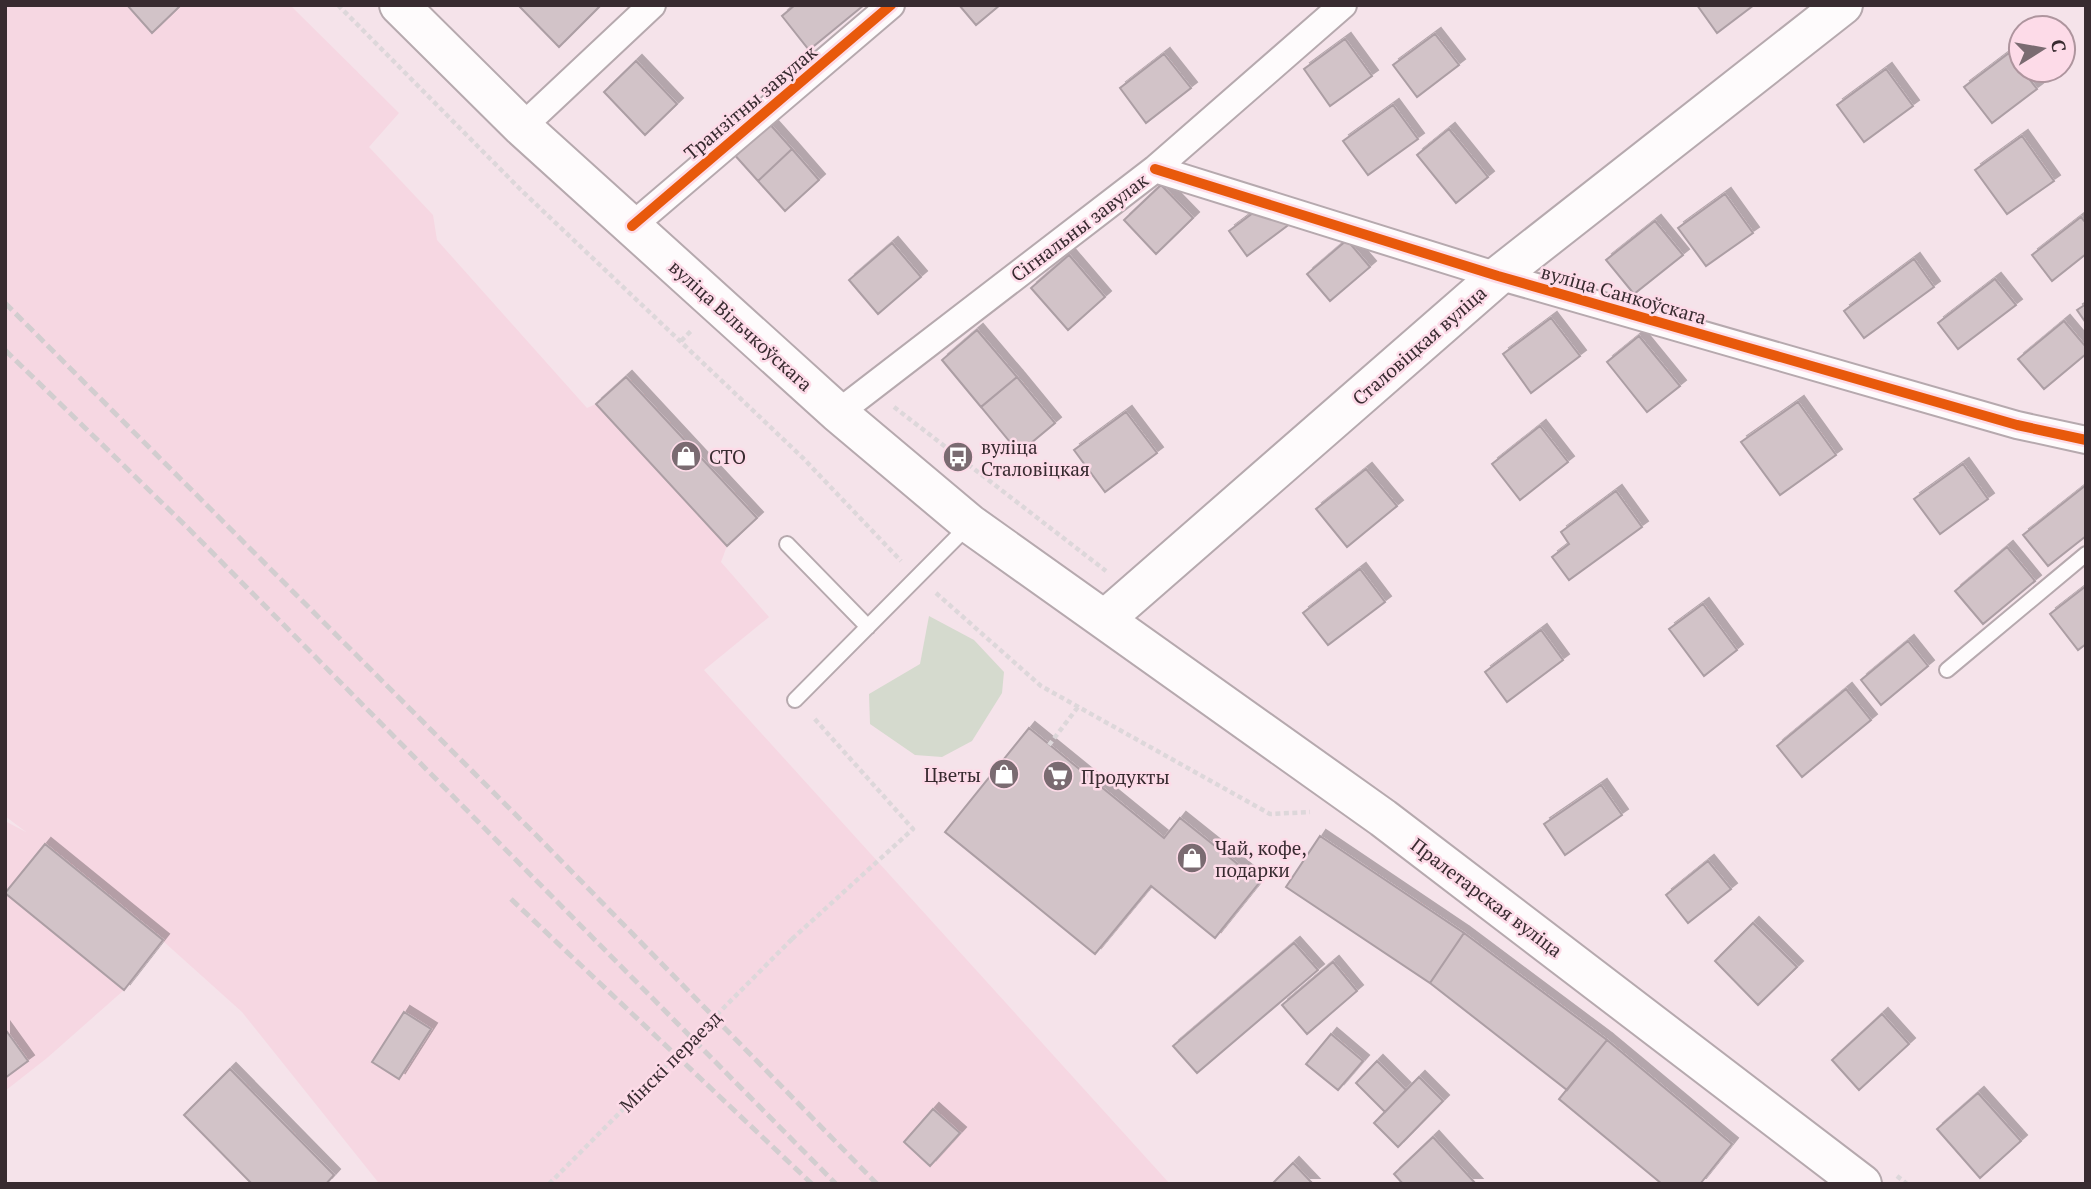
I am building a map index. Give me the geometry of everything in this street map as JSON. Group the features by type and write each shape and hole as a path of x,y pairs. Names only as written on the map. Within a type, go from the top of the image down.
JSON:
{"main road":[{"name":"вуліца Вільчкоўскага","path":"398,5 522,127 838,413 970,524 1105,619"},
{"name":"Сталовіцкая вуліца","path":"1105,619 1498,276 1843,5"},
{"name":"Пралетарская вуліца","path":"1105,619 1383,818 1863,1184"}],"street":[{"path":"522,127 652,5"},
{"name":"Транзітны завулак","path":"632,226 891,5"},
{"name":"Сігнальны завулак","path":"838,413 1155,169 1343,5"},
{"name":"вуліца Санкоўскага","path":"1155,169 1498,276 2017,425 2086,440"}],"lane":[{"path":"795,700 970,524"},
{"path":"787,544 868,626"},
{"path":"1947,670 2086,554"}],"path":[{"path":"1049,745 1078,707"}],"shaded area":[{"path":"5,5 290,5 399,113 369,147 433,215 437,240 587,408 596,404 727,546 721,562 769,617 704,670 1170,1184 377,1184 242,1012 163,941 124,990 5,1091 5,821 26,832 5,816"},
{"path":"929,616 974,640 1004,672 1002,693 972,741 942,757 915,755 870,724 869,694 920,664"}],"building":[{"path":"127,5 181,5 152,33"},
{"path":"518,5 600,5 600,6 559,47"},
{"path":"795,5 864,5 809,50 782,16"},
{"path":"959,5 1000,5 976,25"},
{"path":"1697,5 1754,5 1717,33"},
{"path":"1435,34 1459,65 1417,97 1393,65"},
{"path":"1345,39 1372,76 1330,106 1304,69"},
{"path":"1164,54 1191,88 1146,123 1120,88"},
{"path":"2007,55 2007,84 2033,84 2037,89 1992,123 1964,87"},
{"path":"636,61 677,104 645,135 604,92"},
{"path":"1886,69 1913,106 1864,142 1837,105"},
{"path":"1393,105 1418,139 1368,175 1343,141"},
{"path":"767,121 792,149 758,181 732,152"},
{"path":"1449,129 1488,177 1456,203 1417,155"},
{"path":"2022,136 2054,181 2007,214 1975,170"},
{"path":"792,149 819,180 785,211 758,181"},
{"path":"1161,185 1193,218 1156,254 1124,220"},
{"path":"1725,194 1753,233 1706,266 1678,228"},
{"path":"1257,210 1291,223 1247,256 1229,231"},
{"path":"2081,217 2086,223 2086,254 2052,281 2032,255"},
{"path":"1655,221 1683,255 1634,294 1606,260"},
{"path":"1347,240 1370,267 1330,301 1307,274"},
{"path":"892,243 921,277 878,314 849,280"},
{"path":"1069,255 1105,297 1068,330 1031,288"},
{"path":"1914,259 1934,287 1864,338 1844,311"},
{"path":"1995,279 2016,305 1958,349 1938,323"},
{"path":"2086,304 2086,323 2077,310"},
{"path":"1551,318 1580,356 1531,393 1503,354"},
{"path":"2064,321 2086,347 2086,354 2044,389 2018,359"},
{"path":"977,330 1017,377 981,407 942,360"},
{"path":"1639,336 1680,386 1647,412 1607,362"},
{"path":"626,377 757,518 727,546 596,404"},
{"path":"1017,377 1055,423 1019,453 981,407"},
{"path":"1798,402 1836,455 1780,495 1741,442"},
{"path":"1126,412 1157,453 1105,492 1074,450"},
{"path":"1540,426 1568,462 1520,500 1492,464"},
{"path":"1963,464 1988,499 1940,534 1914,499"},
{"path":"1366,469 1397,506 1347,547 1316,509"},
{"path":"2086,485 2086,536 2048,566 2023,535"},
{"path":"1616,491 1642,527 1569,580 1552,557 1569,544 1561,532"},
{"path":"2007,547 2035,581 1983,624 1955,591"},
{"path":"1360,569 1385,602 1328,645 1303,613"},
{"path":"2086,586 2086,644 2078,650 2050,614"},
{"path":"1703,604 1737,650 1704,676 1669,629"},
{"path":"1541,630 1563,660 1507,702 1485,672"},
{"path":"1908,641 1928,666 1881,705 1861,680"},
{"path":"1846,689 1871,720 1802,777 1777,746"},
{"path":"1029,728 1164,838 1180,818 1260,882 1215,938 1151,886 1095,954 945,832"},
{"path":"1601,785 1622,815 1565,855 1544,824"},
{"path":"1320,836 1464,933 1430,983 1286,887"},
{"path":"45,844 163,940 124,990 5,893"},
{"path":"1708,861 1731,889 1688,923 1666,895"},
{"path":"1753,923 1797,967 1758,1005 1715,961"},
{"path":"1464,933 1607,1040 1567,1090 1430,983"},
{"path":"1294,943 1318,970 1197,1073 1173,1046"},
{"path":"1333,962 1357,991 1307,1034 1282,1005"},
{"path":"404,1012 431,1029 399,1079 372,1062"},
{"path":"1882,1014 1909,1044 1859,1090 1832,1060"},
{"path":"5,1029 28,1061 5,1078"},
{"path":"1331,1034 1363,1061 1338,1090 1306,1064"},
{"path":"1607,1040 1732,1144 1700,1184 1662,1184 1559,1099"},
{"path":"1377,1061 1406,1090 1385,1112 1356,1083"},
{"path":"230,1069 334,1175 326,1184 252,1184 184,1115"},
{"path":"1419,1077 1443,1101 1398,1147 1374,1123"},
{"path":"1978,1093 2021,1141 1980,1178 1937,1129"},
{"path":"933,1109 960,1133 930,1166 904,1142"},
{"path":"1433,1137 1476,1184 1403,1184 1394,1174"},
{"path":"1293,1163 1313,1184 1272,1184"}],"railway":[{"path":"5,303 538,837 877,1184"},
{"path":"5,350 190,530 836,1184"},
{"path":"511,899 812,1184"}],"cycle path":[{"path":"632,226 891,5"},
{"path":"1155,169 1498,276 2017,425 2086,440"}],"place":[{"name":"СТО","path":"686,456"},
{"name":"вуліца Сталовіцкая","path":"958,457"},
{"name":"Цветы","path":"1004,774"},
{"name":"Продукты","path":"1058,776"},
{"name":"Чай, кофе, подарки","path":"1192,858"}]}
